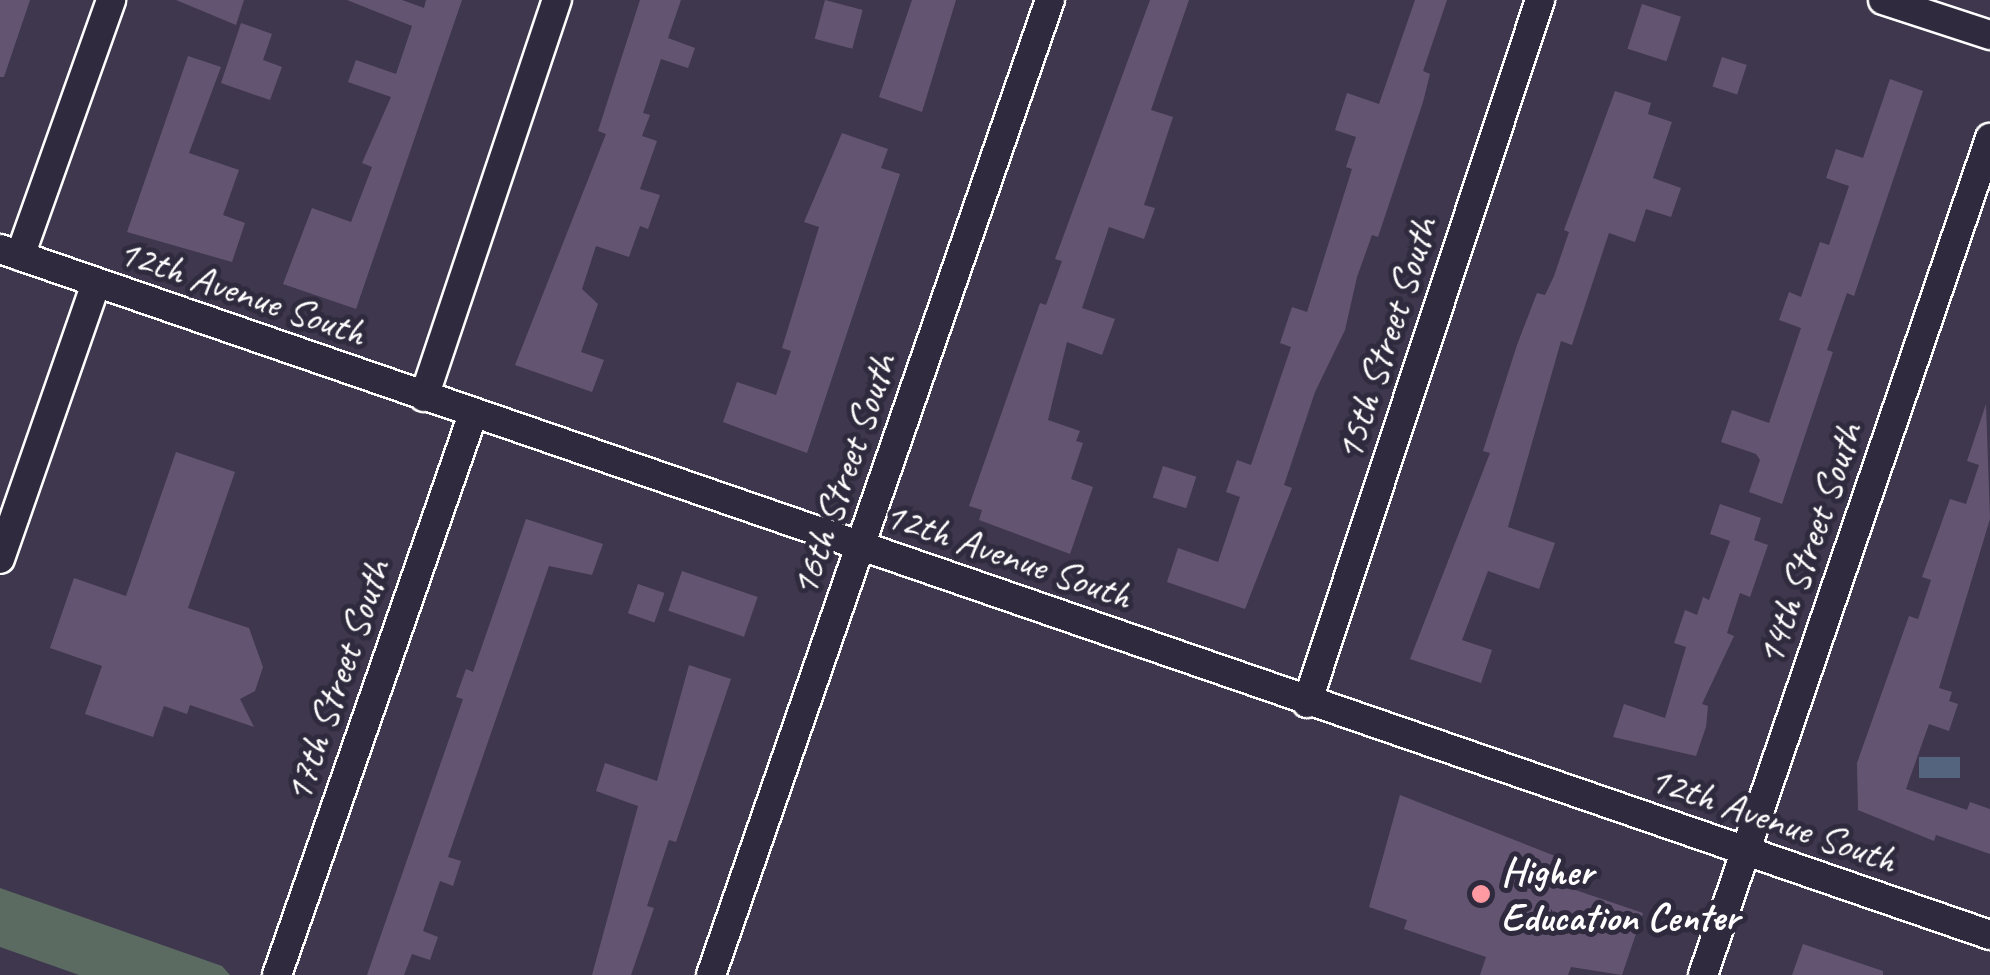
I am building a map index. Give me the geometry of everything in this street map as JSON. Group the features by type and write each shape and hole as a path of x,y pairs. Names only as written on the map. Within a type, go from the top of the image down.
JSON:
{"street":[{"path":"10,252 111,0"},
{"path":"424,398 557,0"},
{"name":"16th Street South","path":"711,975 1050,0"},
{"name":"15th Street South","path":"1307,703 1540,0"},
{"path":"1883,0 1990,35"},
{"name":"14th Street South","path":"1703,975 1990,138"},
{"name":"12th Avenue South","path":"10,252 1307,703 1990,935"},
{"path":"0,558 96,284"},
{"name":"17th Street South","path":"277,975 473,414"}],"green space":[{"path":"0,888 222,966 230,975 79,975 0,947"}],"water":[{"path":"1919,757 1960,757 1960,778 1919,778"}],"building":[{"path":"0,0 30,0 4,77 0,77"},
{"path":"176,0 244,0 236,25"},
{"path":"347,0 402,0 424,8 426,0 462,0 356,309 283,284 312,208 351,222 372,167 362,163 391,97 348,82 356,60 396,74 412,26"},
{"path":"640,0 681,0 668,38 695,48 688,68 661,59 643,113 650,115 642,136 657,141 640,189 660,195 648,229 640,226 629,257 596,246 582,289 598,304 581,352 604,360 592,392 515,365 606,134 598,131"},
{"path":"825,0 863,10 852,49 815,39"},
{"path":"912,0 956,0 922,112 879,97"},
{"path":"1150,0 1189,0 1151,110 1173,117 1144,205 1155,208 1144,239 1109,227 1082,308 1115,319 1102,355 1067,342 1048,420 1080,431 1076,441 1083,443 1071,479 1093,487 1070,554 979,520 982,510 969,506 1040,303 1046,305 1062,261 1055,259"},
{"path":"1415,0 1447,0 1423,71 1430,74 1423,102 1378,237 1372,235 1357,277 1345,330 1315,392 1284,485 1292,488 1245,609 1167,582 1178,548 1218,562 1240,497 1226,492 1237,460 1251,465 1291,347 1280,343 1292,307 1307,312 1352,169 1346,167 1356,137 1335,130 1347,93 1379,104"},
{"path":"1642,4 1681,17 1666,61 1627,49"},
{"path":"241,23 272,34 263,60 282,67 270,100 221,83"},
{"path":"188,56 221,67 189,153 239,170 223,215 245,223 232,262 127,232"},
{"path":"1722,57 1747,65 1737,95 1712,86"},
{"path":"1890,79 1923,91 1854,296 1847,293 1827,350 1833,352 1782,504 1749,492 1760,460 1756,454 1721,442 1732,410 1769,423 1801,328 1779,320 1789,292 1801,297 1820,242 1829,245 1849,186 1826,178 1836,149 1863,158"},
{"path":"1615,91 1651,103 1648,114 1672,122 1653,178 1681,188 1671,217 1646,209 1635,242 1609,233 1572,345 1561,341 1508,527 1555,543 1539,589 1488,571 1462,640 1492,650 1481,683 1410,659 1490,453 1483,451 1517,345 1537,293 1545,295 1554,276 1569,232 1564,230"},
{"path":"842,133 888,149 881,168 900,174 807,453 723,422 737,382 776,395 791,351 782,348 819,227 804,222"},
{"path":"1986,404 1990,519 1939,688 1952,692 1949,701 1958,704 1949,731 1929,724 1906,789 1967,810 1970,802 1990,809 1990,854 1936,835 1934,841 1858,810 1857,763 1909,616 1918,619 1931,580 1922,577 1950,499 1966,504 1979,465 1967,461"},
{"path":"176,452 235,472 188,608 249,628 263,667 255,691 240,699 254,727 190,705 187,714 164,706 153,737 85,714 102,666 50,648 74,578 126,596"},
{"path":"1163,466 1196,477 1186,508 1153,497"},
{"path":"1720,504 1761,518 1754,540 1768,545 1750,597 1740,593 1727,633 1734,636 1702,704 1708,706 1706,727 1696,756 1613,737 1624,704 1665,718 1686,647 1674,643 1685,610 1697,615 1703,597 1709,600 1730,541 1710,534"},
{"path":"526,519 603,544 592,575 549,566 448,857 461,861 453,886 440,881 423,931 438,937 430,960 412,954 404,975 367,975 463,699 456,697 466,669 473,672"},
{"path":"682,571 758,597 744,637 668,611"},
{"path":"638,584 664,593 654,622 628,613"},
{"path":"689,665 731,679 676,842 669,840 647,906 654,908 631,975 592,975 638,806 596,791 605,763 657,781"},
{"name":"Higher Education Center","path":"1400,795 1560,858 1552,882 1643,913 1622,975 1571,967 1568,975 1480,975 1486,957 1404,929 1407,920 1369,907"},
{"path":"1803,944 1883,971 1883,975 1792,975"}],"place":[{"name":"Higher Education Center","path":"1481,894"}]}
